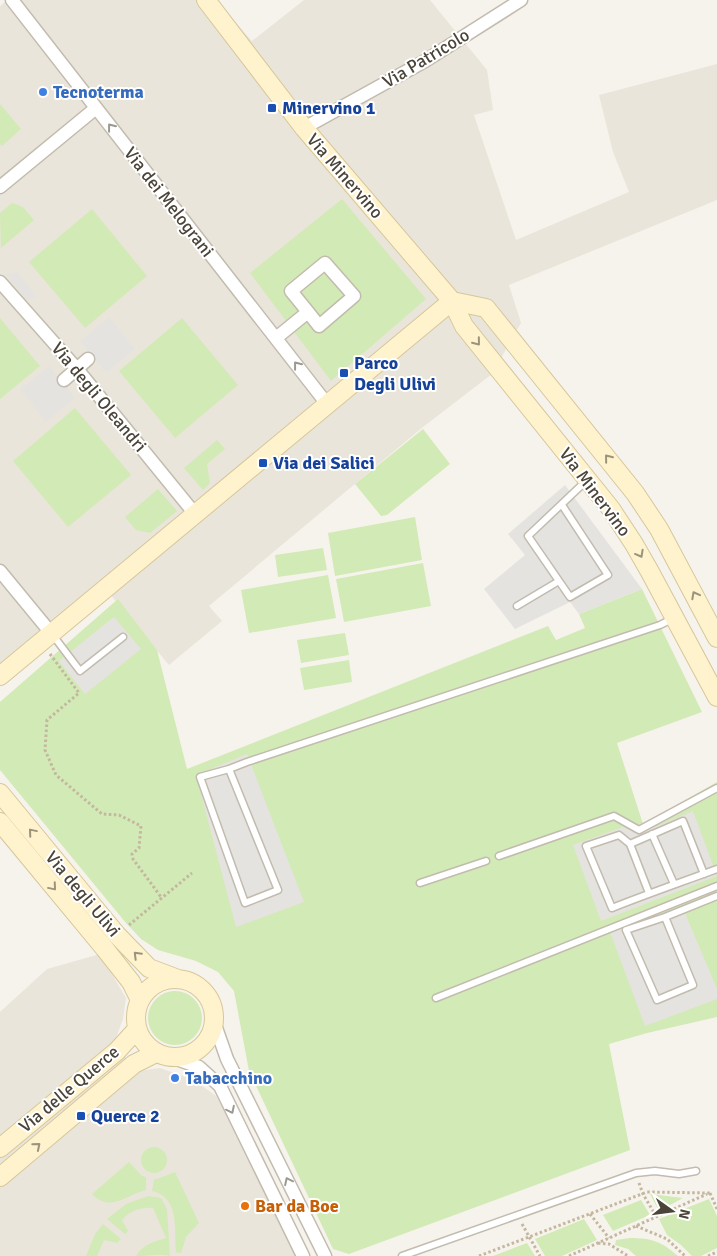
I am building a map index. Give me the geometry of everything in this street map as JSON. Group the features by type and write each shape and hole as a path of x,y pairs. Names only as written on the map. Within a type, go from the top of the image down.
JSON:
{"street":[{"name":"Via dei Melograni","path":"12,0 327,404"},
{"name":"Via Minervino","path":"206,0 304,128 452,300 464,326 611,509 634,544 717,697"},
{"name":"Via Patricolo","path":"304,128 425,61 520,0"},
{"path":"0,187 96,108"},
{"path":"325,263 354,296 319,326 308,312 291,291 325,263"},
{"name":"Via degli Oleandri","path":"0,282 77,369 195,514"},
{"path":"0,676 452,300"},
{"name":"Via Minervino","path":"452,300 486,308 618,470 659,529 717,638"},
{"path":"276,338 308,312"},
{"path":"64,380 88,359"},
{"path":"0,571 51,633"},
{"name":"Via degli Ulivi","path":"0,793 117,935 149,968 178,979"},
{"name":"Via degli Ulivi","path":"0,822 131,982 140,1000"},
{"path":"303,1256 220,1086 199,1067 164,1055 148,1047 137,1030 136,1009 147,990 156,983 167,979 190,982 201,988 209,998 213,1009 214,1022 227,1059 325,1256"},
{"path":"164,1055 184,1056 195,1052 211,1034 214,1022"},
{"name":"Via delle Querce","path":"0,1148 137,1030"},
{"name":"Via delle Querce","path":"0,1177 134,1064 164,1055"}],"lane":[{"path":"562,505 608,575 570,597 528,536 587,481"},
{"path":"517,606 559,581"},
{"path":"229,769 278,890 245,903 200,777 229,769 660,625 675,618"},
{"path":"51,633 80,671 123,637"},
{"path":"499,856 614,816 640,830 717,788"},
{"path":"630,844 683,821 704,874"},
{"path":"652,834 674,884"},
{"path":"649,893 630,844 619,835 586,846 612,908 717,869"},
{"path":"420,883 486,861"},
{"path":"436,998 717,886"},
{"path":"665,917 693,984 657,1000 626,930 717,896"},
{"path":"402,1256 636,1173 654,1171 679,1174 696,1170"}],"path":[{"path":"49,653 79,693 47,720 45,750 56,775 96,811 102,814 119,815 141,826 139,848 132,854 133,859 161,897"},
{"path":"117,935 192,873"},
{"path":"636,1173 643,1194 656,1216"},
{"path":"479,1256 647,1192 710,1193"},
{"path":"710,1193 717,1209"},
{"path":"570,1256 710,1193"},
{"path":"590,1214 609,1238"},
{"path":"518,1215 540,1256"},
{"path":"636,1226 667,1239 685,1256"},
{"path":"597,1243 609,1244 628,1256"},
{"path":"708,1256 717,1252"}],"shaded area":[{"path":"7,0 215,0 252,41 304,0 430,0 487,70 493,110 474,115 516,240 629,192 613,152 599,95 717,64 717,200 509,285 521,323 492,374 423,427 209,606 222,621 169,665 99,581 0,669 0,6"},
{"path":"18,272 37,298 26,300 5,274"},
{"path":"109,317 135,349 106,373 80,341"},
{"path":"49,366 75,398 46,422 20,390"},
{"path":"565,485 642,589 579,614 570,602 515,629 484,589 525,555 508,534"},
{"path":"114,617 141,649 85,694 59,661"},
{"path":"247,754 304,902 236,927 196,775"},
{"path":"693,811 717,876 601,921 573,845 623,827 638,834"},
{"path":"682,906 717,989 717,999 645,1026 610,932"},
{"path":"100,954 126,998 123,1019 114,1043 137,1071 160,1068 194,1080 216,1096 254,1165 296,1256 0,1256 0,1012 47,969"}],"green space":[{"path":"0,104 21,129 2,146 0,144"},
{"path":"342,199 426,299 331,381 250,273"},
{"path":"12,203 23,207 34,220 1,248 0,213"},
{"path":"92,209 147,276 85,328 29,262"},
{"path":"0,318 40,366 0,399"},
{"path":"182,318 238,385 175,438 119,371"},
{"path":"75,408 131,475 68,527 13,461"},
{"path":"423,429 450,464 387,515 381,516 355,484"},
{"path":"217,440 225,449 207,464 210,483 203,490 184,468"},
{"path":"158,489 177,511 150,533 136,530 125,517"},
{"path":"415,517 422,560 335,576 328,533"},
{"path":"323,548 327,570 278,577 275,555"},
{"path":"423,563 431,606 344,622 336,579"},
{"path":"328,575 336,618 249,633 241,590"},
{"path":"642,589 702,712 617,743 643,824 717,782 717,1017 609,1044 630,1150 349,1254 333,1249 249,1071 234,991 218,972 196,961 158,950 141,939 0,770 0,702 118,599 157,650 187,769 548,626 556,640 585,628 579,614"},
{"path":"345,633 349,655 301,663 297,640"},
{"path":"349,660 352,682 304,690 300,668"},
{"path":"170,991 180,991 190,995 198,1003 202,1018 198,1033 190,1041 180,1045 170,1045 160,1041 152,1033 148,1023 148,1013 152,1003 160,995"},
{"path":"154,1147 163,1151 167,1160 163,1169 154,1173 145,1169 141,1160 145,1151"},
{"path":"129,1162 142,1176 146,1177 146,1190 112,1202 105,1202 92,1194"},
{"path":"175,1172 199,1223 186,1237 181,1253 176,1252 174,1216 171,1207 161,1194 152,1191 154,1179"},
{"path":"650,1194 683,1198 659,1211"},
{"path":"148,1196 161,1198 167,1209 170,1256 136,1256 145,1246 166,1238 153,1208 136,1210 125,1217 122,1220 128,1231 125,1234 107,1219 126,1204"},
{"path":"709,1199 717,1216 717,1248 701,1256 692,1256 667,1235 659,1219"},
{"path":"641,1200 650,1215 613,1231 603,1215"},
{"path":"584,1219 597,1240 562,1256 545,1256 535,1239"},
{"path":"103,1224 121,1239 117,1243 104,1240 97,1256 86,1256 95,1234"},
{"path":"630,1238 656,1242 667,1247 678,1256 636,1256 628,1249 615,1245 616,1240"},
{"path":"527,1243 535,1256 493,1256"}],"place":[{"name":"Tecnoterma","path":"43,92"},
{"name":"Minervino 1","path":"272,108"},
{"name":"Parco Degli Ulivi","path":"344,373"},
{"name":"Via dei Salici","path":"263,463"},
{"name":"Tabacchino","path":"175,1078"},
{"name":"Querce 2","path":"81,1116"},
{"name":"Bar da Boe","path":"245,1206"}]}
